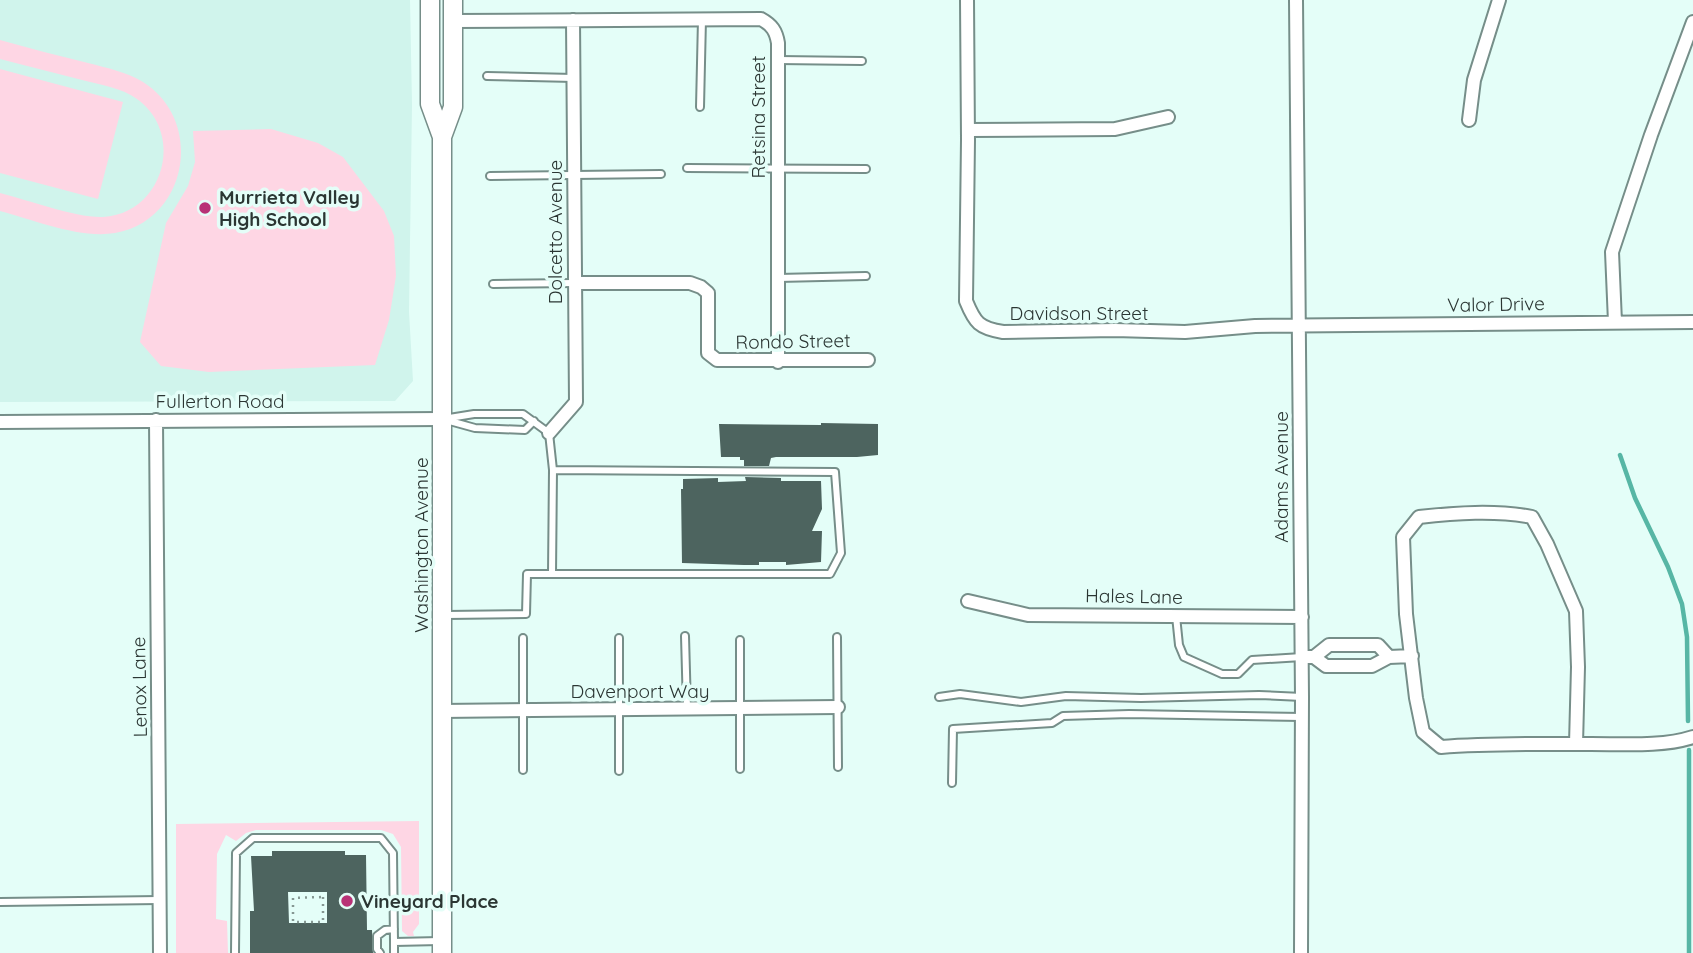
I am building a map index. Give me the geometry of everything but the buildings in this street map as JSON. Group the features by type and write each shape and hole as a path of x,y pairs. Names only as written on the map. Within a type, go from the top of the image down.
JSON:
{"main road":[{"name":"Washington Avenue","path":"429,0 430,104 442,137"},
{"name":"Washington Avenue","path":"442,947 442,137 453,107 453,0"}],"street":[{"name":"Davidson Street","path":"967,0 966,301 973,318 985,329 1003,332 1185,332 1255,326 1299,326"},
{"name":"Adams Avenue","path":"1296,0 1302,617 1308,657 1302,697 1301,953"},
{"path":"1469,120 1474,80 1499,0"},
{"name":"Retsina Street","path":"453,21 761,19 770,24 776,32 778,60 778,362"},
{"name":"Dolcetto Avenue","path":"548,432 576,402 573,20"},
{"path":"1615,322 1612,252 1693,22"},
{"path":"968,130 1115,130 1168,117"},
{"name":"Rondo Street","path":"575,283 690,284 701,287 708,293 708,353 717,360 868,360"},
{"name":"Valor Drive","path":"1299,326 1693,322"},
{"name":"Fullerton Road","path":"0,422 441,419"},
{"name":"Lenox Lane","path":"156,420 160,953"},
{"path":"1576,744 1576,611 1547,544 1532,517 1516,514 1419,517 1403,537 1406,614 1423,732 1441,747 1477,744 1576,744 1680,741 1693,737"},
{"name":"Hales Lane","path":"968,601 1028,615 1302,617"},
{"path":"1308,657 1329,645 1378,645 1389,657"},
{"path":"1355,645 1356,666"},
{"path":"1308,657 1326,666 1372,666 1389,657 1412,656"},
{"name":"Davenport Way","path":"442,711 838,707"}],"lane":[{"path":"700,107 702,19"},
{"path":"778,60 862,61"},
{"path":"487,76 574,78"},
{"path":"687,168 866,169"},
{"path":"490,176 661,174"},
{"path":"778,278 866,276"},
{"path":"493,284 575,283"},
{"path":"441,419 474,414 523,414 548,432 553,470 552,574"},
{"path":"441,419 475,428 525,430 534,421"},
{"path":"443,615 526,614 527,574 830,574 841,553 835,472 553,470"},
{"path":"1176,616 1178,645 1184,657 1222,674 1238,674 1252,660 1308,657"},
{"path":"685,636 687,710"},
{"path":"837,636 838,767"},
{"path":"523,638 523,770"},
{"path":"619,638 619,771"},
{"path":"740,640 740,769"},
{"path":"939,697 960,694 1021,702 1066,696 1302,697"},
{"path":"952,783 953,729 1052,723 1063,716 1302,717"},
{"path":"235,953 236,853 253,838 381,838 393,853 394,953"},
{"path":"0,902 160,900"},
{"path":"380,953 377,949 379,932 394,929"},
{"path":"394,942 442,947"}],"path":[{"path":"308,892 308,897"},
{"path":"308,897 323,897 323,922 293,922 293,898 308,897"}],"shaded area":[{"name":"Murrieta Valley High School","path":"0,0 410,0 412,105 409,312 413,381 395,401 0,402"},
{"path":"0,40 124,73 143,82 163,99 175,120 181,143 180,167 172,190 159,209 140,224 115,233 101,234 57,228 0,211 0,193 79,215 103,217 124,213 141,202 153,188 161,170 164,151 161,132 152,114 137,99 111,87 0,59"},
{"path":"0,69 123,102 98,199 0,173"},
{"path":"271,129 318,143 343,157 384,211 394,236 396,276 389,320 375,365 209,372 161,366 140,342 166,223 188,186 195,162 193,131"},
{"path":"419,821 419,924 413,932 414,936 408,936 402,931 401,847 393,834 381,830 256,830 246,833 236,841 226,835 217,854 216,919 227,921 228,953 176,953 176,824"}],"waterway":[{"path":"1620,455 1635,498 1668,567 1682,604 1687,637 1688,721"},
{"path":"1689,750 1689,953"}],"place":[{"name":"Murrieta Valley High School","path":"205,208"},
{"name":"Vineyard Place","path":"347,901"}]}
